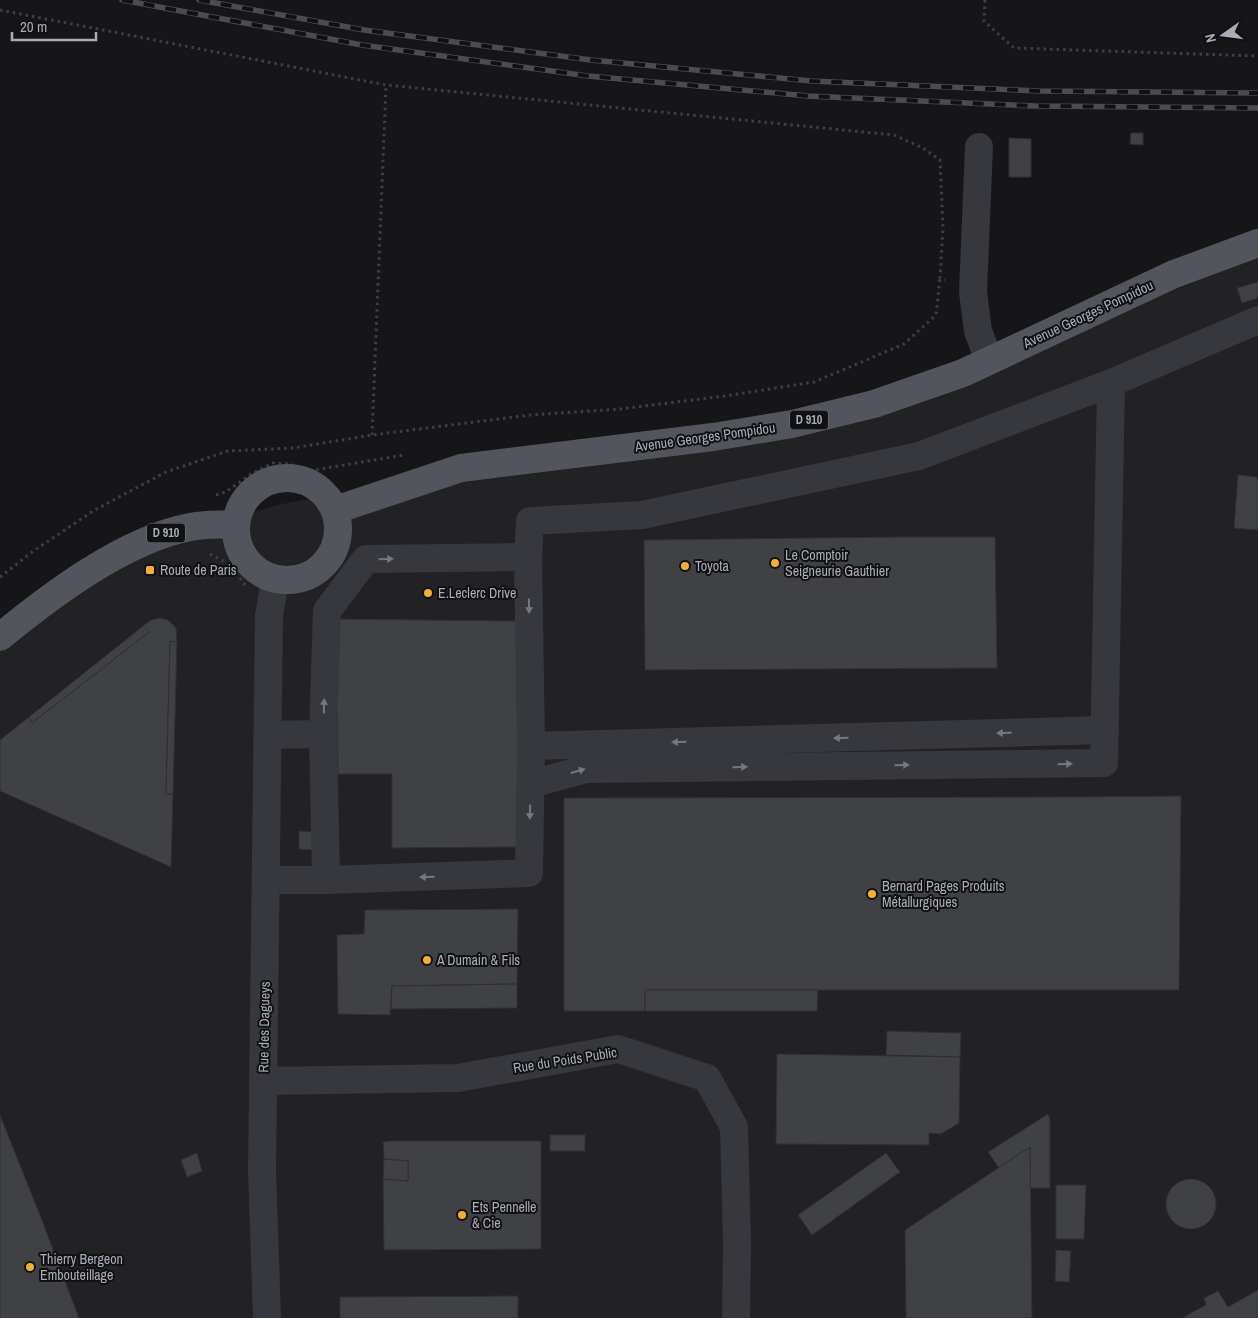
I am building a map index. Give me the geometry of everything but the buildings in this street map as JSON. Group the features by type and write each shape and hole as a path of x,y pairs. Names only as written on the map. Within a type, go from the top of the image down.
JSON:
{"main road":[{"name":"Avenue Georges Pompidou","path":"335,510 461,468 713,437 792,424 874,404 962,373 1174,274 1258,243"},
{"path":"280,478 297,478 313,484 326,495 335,510 339,526 338,542 332,557 321,569 307,577 291,581 275,580 250,566 241,553 236,539 235,524 240,508 250,494 264,483 280,478"},
{"name":"D 910","path":"0,637 85,574 130,548 165,534 191,527 235,524"}],"street":[{"path":"978,147 973,292 978,332 989,360"},
{"path":"266,880 326,880 529,873 531,746 528,557 530,521 642,515 919,456 1111,382 1258,320"},
{"path":"531,784 586,769 1104,763 1111,382"},
{"path":"326,880 323,734 327,612 366,559 528,557"},
{"name":"Rue des Dagueys","path":"267,1318 262,1171 269,616 275,580"},
{"path":"531,746 1105,730"},
{"path":"268,735 323,734"},
{"name":"Rue du Poids Public","path":"263,1081 458,1078 618,1049 707,1078 734,1126 737,1243 736,1318"}],"path":[{"path":"985,0 984,21 1014,48 1258,56"},
{"path":"0,10 386,85 894,135 923,148 940,160 943,228 936,314 904,344 814,382 630,408 530,415 372,435 293,448 228,451 166,472 94,511 32,552 0,577"},
{"path":"372,435 386,85"},
{"path":"940,278 973,292"},
{"path":"308,470 413,454"},
{"path":"204,551 229,564 269,616"}],"shaded area":[{"path":"1258,250 1258,1318 0,1318 0,640 124,549 282,504 544,454 871,406"}],"railway":[{"path":"122,0 362,45 588,76 808,96 1035,106 1258,108"},
{"path":"199,0 364,30 591,60 811,81 1039,91 1258,93"}],"place":[{"name":"Le Comptoir Seigneurie Gauthier","path":"775,563"},
{"name":"Toyota","path":"685,566"},
{"name":"Route de Paris","path":"150,570"},
{"name":"E.Leclerc Drive","path":"428,593"},
{"name":"Bernard Pages Produits Métallurgiques","path":"872,894"},
{"name":"A Dumain & Fils","path":"427,960"},
{"name":"Ets Pennelle & Cie","path":"462,1215"},
{"name":"Thierry Bergeon Embouteillage","path":"30,1267"}]}
